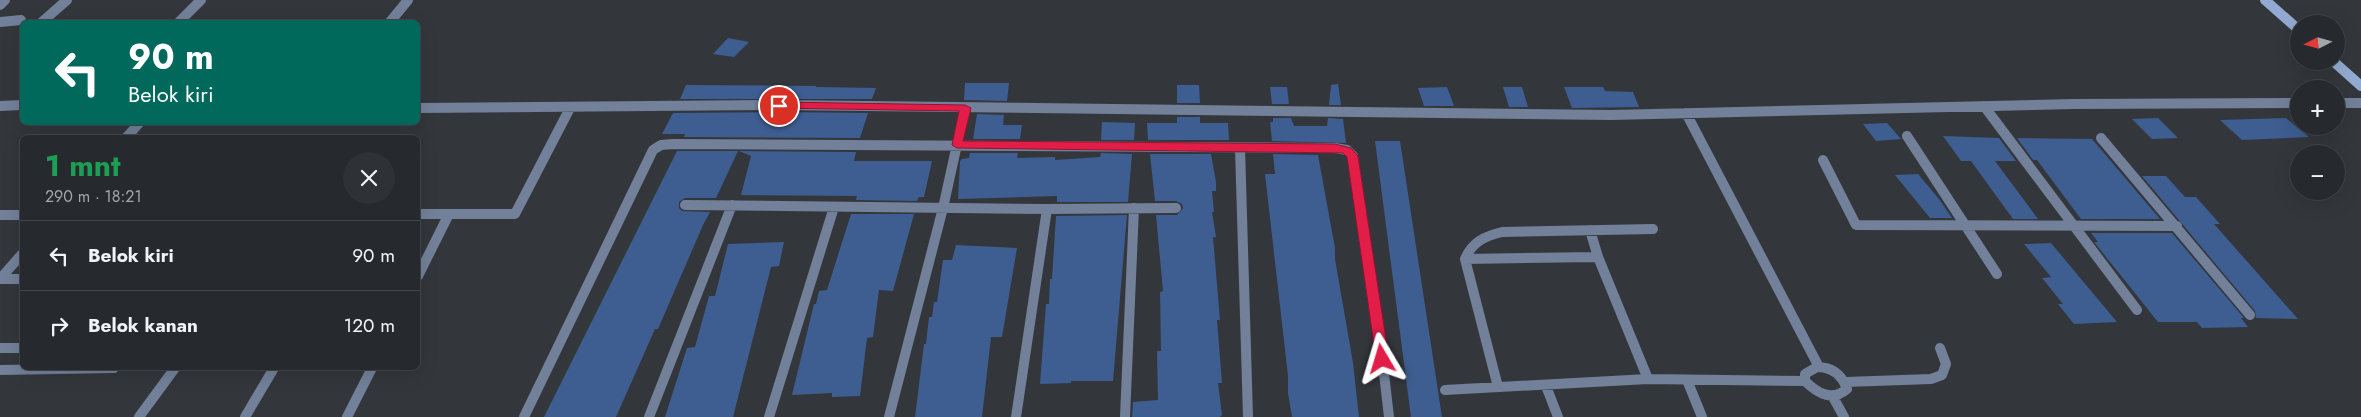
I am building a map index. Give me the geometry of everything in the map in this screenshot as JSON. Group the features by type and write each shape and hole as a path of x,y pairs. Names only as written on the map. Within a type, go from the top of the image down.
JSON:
{"street":[{"path":"0,4 5,0"},
{"path":"44,20 67,0"},
{"path":"181,20 201,0"},
{"path":"392,20 408,0"},
{"path":"2265,0 2290,22"},
{"path":"0,22 20,20"},
{"path":"2343,70 2361,86"},
{"path":"2345,103 2361,102"},
{"path":"420,108 779,106 1246,109 1537,114 1686,113 1984,106 2290,103"},
{"path":"0,106 20,105"},
{"path":"1984,106 2076,226 2137,310"},
{"path":"420,214 515,214 570,108"},
{"path":"889,417 943,208 965,108"},
{"path":"1686,113 1819,367"},
{"path":"129,135 137,125"},
{"path":"1908,136 1997,274"},
{"path":"2102,138 2250,314"},
{"path":"524,417 653,150 661,145 673,144 1335,148 1347,150 1352,156 1380,339 1389,417"},
{"path":"1240,148 1248,417"},
{"path":"1823,160 1856,225 2177,226"},
{"path":"685,205 1047,210 1176,208"},
{"path":"649,417 732,205"},
{"path":"769,417 834,207"},
{"path":"1125,417 1134,208"},
{"path":"1016,417 1047,210"},
{"path":"420,272 449,214"},
{"path":"0,215 20,215"},
{"path":"1498,387 1465,259 1468,249 1486,236 1502,232 1653,229"},
{"path":"1590,230 1598,257 1648,379"},
{"path":"0,279 20,256"},
{"path":"1465,259 1598,257"},
{"path":"0,279 20,279"},
{"path":"0,348 20,348"},
{"path":"1846,382 1931,379 1942,375 1946,364 1940,348"},
{"path":"1819,367 1835,372 1846,382 1847,390 1842,395 1833,397 1822,395 1812,389 1806,381 1805,374 1810,368 1819,367"},
{"path":"0,370 20,370"},
{"path":"139,417 174,370"},
{"path":"245,417 273,370"},
{"path":"347,417 371,370"},
{"path":"1445,390 1648,379 1806,381"},
{"path":"1687,380 1702,417"},
{"path":"1546,386 1558,417"},
{"path":"1833,397 1844,417"}],"building":[{"path":"728,38 749,42 734,57 713,54"},
{"path":"965,83 1009,83 1007,101 964,100"},
{"path":"1338,84 1341,105 1329,105 1331,85"},
{"path":"686,85 876,88 872,99 680,99"},
{"path":"1177,85 1199,85 1200,103 1177,103"},
{"path":"1270,87 1287,87 1289,104 1272,104"},
{"path":"1447,87 1454,106 1424,106 1418,88"},
{"path":"1503,87 1522,87 1528,107 1509,107"},
{"path":"1564,87 1603,87 1605,91 1633,92 1639,107 1572,108"},
{"path":"673,113 868,113 860,138 684,137 685,134 662,134"},
{"path":"977,114 1004,115 1003,125 1022,125 1020,139 973,139"},
{"path":"1177,117 1200,117 1200,123 1228,123 1229,140 1148,140 1147,123 1177,123"},
{"path":"1273,118 1291,118 1294,126 1327,126 1328,118 1343,119 1346,143 1272,141 1270,122 1273,122"},
{"path":"2158,118 2178,138 2152,139 2132,119"},
{"path":"2286,118 2290,121 2290,135 2307,135 2309,137 2242,140 2220,120"},
{"path":"1102,122 1135,123 1134,140 1101,140"},
{"path":"1887,123 1901,139 1876,141 1863,124"},
{"path":"1943,136 1999,138 2016,161 1995,161 2038,219 2013,219 1971,161 1961,161"},
{"path":"2017,138 2092,139 2160,219 2081,219 2037,160 2033,160"},
{"path":"1375,141 1400,141 1442,417 1411,417"},
{"path":"677,151 738,151 716,198 685,198 679,202 679,208 682,211 710,212 616,417 544,417"},
{"path":"739,151 856,152 854,161 932,161 924,197 919,197 917,201 856,200 857,196 741,195 751,156"},
{"path":"970,153 1018,153 1017,158 1055,157 1055,160 1100,157 1101,153 1132,154 1128,202 1057,202 1057,196 958,199 960,161 969,158"},
{"path":"1150,154 1211,154 1216,182 1216,191 1212,191 1214,212 1212,212 1216,237 1213,237 1220,320 1217,320 1222,383 1218,383 1222,415 1220,417 1132,417 1133,402 1158,400 1157,351 1161,351 1160,292 1163,291 1156,215 1177,215 1183,208 1182,204 1176,201 1155,201"},
{"path":"1273,154 1318,155 1353,363 1359,417 1292,417 1265,174 1275,174"},
{"path":"1918,174 1952,218 1930,218 1895,175"},
{"path":"2142,176 2166,176 2185,197 2196,197 2220,224 2214,224 2298,319 2256,318 2255,311"},
{"path":"851,214 914,214 893,291 879,290 873,337 867,338 860,396 832,397 832,393 792,395 814,304 816,304 819,291 827,290"},
{"path":"1127,215 1113,381 1071,381 1071,383 1040,384 1046,304 1049,304 1050,279 1052,279 1056,216"},
{"path":"2091,233 2172,233 2244,318 2241,318 2248,327 2202,328 2197,322 2158,322 2094,242 2098,242"},
{"path":"784,242 779,266 771,267 733,417 665,417 687,348 695,347 709,296 715,296 728,244"},
{"path":"2051,243 2117,322 2074,324 2058,304 2063,304 2042,278 2051,277 2024,244"},
{"path":"956,245 1017,248 1002,337 991,337 982,417 915,417 929,317 932,317 934,302 937,302 943,260 952,260"}],"route":[{"path":"779,106 965,108 957,145 1335,148 1347,150 1352,156 1382,359"}]}
